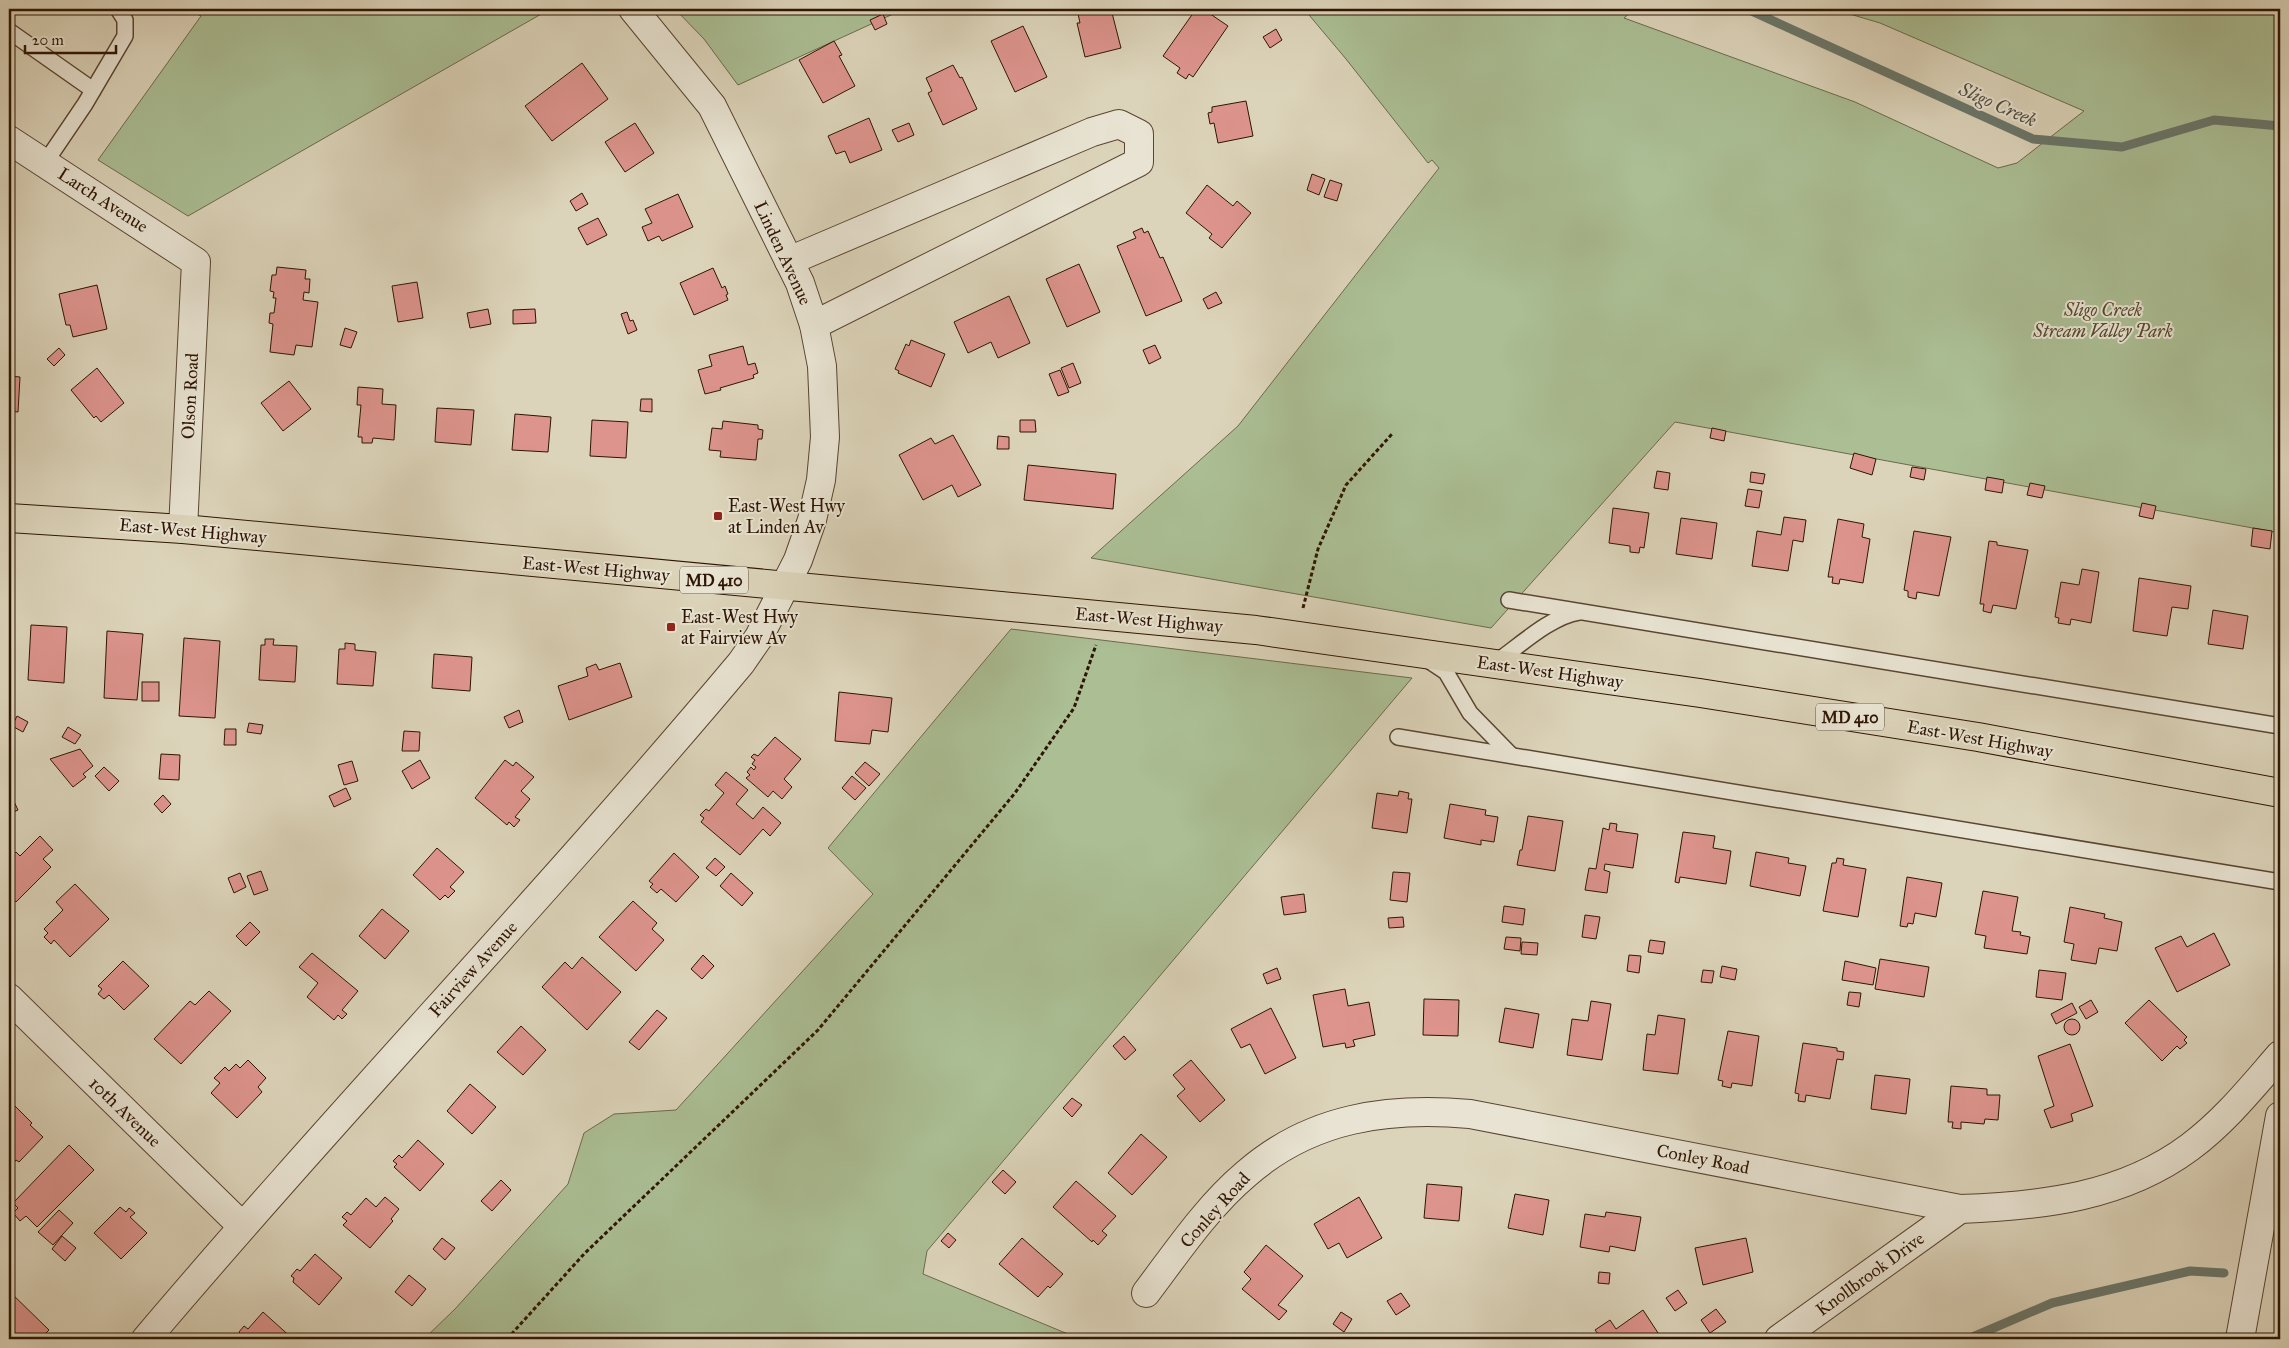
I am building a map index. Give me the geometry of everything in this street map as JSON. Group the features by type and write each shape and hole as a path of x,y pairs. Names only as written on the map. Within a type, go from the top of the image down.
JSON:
{"main road":[{"name":"East-West Highway","path":"9,518 183,529 1256,630 1690,692 1978,738 2280,793"}],"street":[{"name":"Linden Avenue","path":"633,9 712,106 800,283 814,326 822,366 825,404 821,480 806,543 784,587"},
{"path":"789,261 1092,132 1118,124 1139,134 1139,162 814,326"},
{"name":"Larch Avenue","path":"9,140 196,262"},
{"name":"Olson Road","path":"183,529 196,262"},
{"name":"Fairview Avenue","path":"146,1339 242,1226 597,832 741,663 759,636 784,587"},
{"name":"10th Avenue","path":"9,998 242,1226"},
{"name":"Conley Road","path":"1146,1293 1201,1220 1246,1174 1278,1150 1306,1135 1335,1123 1400,1111 1431,1110 1470,1114 1960,1209 2016,1207 2060,1201 2107,1190 2147,1174 2191,1147 2233,1109 2280,1055"},
{"path":"2240,1339 2280,1116"},
{"name":"Knollbrook Drive","path":"1779,1339 1960,1209"}],"lane":[{"path":"45,163 93,90 125,36 124,20 118,9"},
{"path":"9,31 93,90"},
{"path":"1508,600 2280,726"},
{"path":"1494,664 1569,614 1586,612"},
{"path":"1418,653 1446,672 1470,713 1511,755"},
{"path":"1398,737 2280,882"}],"path":[{"path":"1296,636 1318,549 1346,485 1392,434"},
{"path":"507,1339 584,1254 818,1030 977,839 1015,792 1074,708 1106,616"}],"green space":[{"path":"188,9 550,9 188,216 98,160 201,16"},
{"path":"675,9 904,9 738,85 704,39"},
{"name":"Sligo Creek Stream Valley Park","path":"1304,9 1635,9 1624,18 1855,102 1998,168 2017,163 2084,111 1880,23 1833,9 2280,9 2280,533 1675,422 1491,628 1091,558 1238,426 1439,168 1432,160 1428,163"},
{"path":"1011,629 1412,678 927,1251 923,1274 1080,1339 424,1339 455,1309 568,1184 584,1133 614,1114 676,1110 873,894 828,848"}],"building":[{"path":"1077,9 1111,9 1121,48 1085,57 1077,23 1080,23"},
{"path":"1196,9 1203,9 1228,26 1193,77 1189,74 1186,79 1177,73 1180,68 1163,56"},
{"path":"883,14 887,24 875,30 870,20"},
{"path":"1023,26 1047,77 1015,92 991,41"},
{"path":"1276,29 1282,40 1270,48 1263,37"},
{"path":"834,41 842,55 839,56 855,86 823,103 799,60"},
{"path":"582,63 608,99 552,141 525,106"},
{"path":"953,65 960,78 962,77 977,109 943,125 928,93 932,91 926,78"},
{"path":"1246,101 1253,136 1218,143 1214,123 1210,124 1208,113 1212,112 1212,107"},
{"path":"869,118 882,150 850,163 845,151 836,154 828,136"},
{"path":"635,123 654,153 625,172 605,142"},
{"path":"909,123 914,135 898,142 892,130"},
{"path":"1312,174 1325,179 1319,195 1307,190"},
{"path":"1330,180 1342,184 1337,201 1324,197"},
{"path":"1207,185 1233,206 1237,201 1251,213 1222,248 1209,238 1212,234 1186,213"},
{"path":"582,193 588,204 576,211 570,201"},
{"path":"678,194 693,227 662,241 659,236 648,241 642,227 652,223 645,209"},
{"path":"598,218 607,235 587,245 578,228"},
{"path":"1142,228 1144,233 1148,231 1160,258 1163,257 1182,301 1146,316 1117,246 1136,238 1133,232"},
{"path":"1079,264 1100,312 1067,327 1046,279"},
{"path":"277,267 306,270 305,279 310,279 309,293 304,292 303,300 318,302 312,347 296,345 294,355 270,352 273,324 269,323 270,313 274,313 276,298 273,298 274,292 270,291 272,275 276,275"},
{"path":"713,268 722,288 725,286 728,300 694,315 680,283"},
{"path":"417,282 423,318 398,322 392,286"},
{"path":"97,285 107,329 73,337 70,325 66,325 59,294"},
{"path":"9,290 12,290 14,304 9,304"},
{"path":"1216,292 1222,303 1208,309 1203,299"},
{"path":"1009,296 1030,343 998,358 991,342 968,353 954,322"},
{"path":"488,309 491,324 470,328 467,313"},
{"path":"535,309 536,323 513,324 513,310"},
{"path":"627,312 630,321 633,320 637,330 628,334 621,314"},
{"path":"345,328 357,332 351,348 340,345"},
{"path":"911,340 945,354 931,387 898,373 899,371 895,369 906,344 909,346"},
{"path":"1155,345 1161,358 1149,364 1143,350"},
{"path":"743,346 748,365 755,363 758,373 753,375 754,378 705,394 698,370 712,366 709,355"},
{"path":"59,348 65,355 54,366 47,359"},
{"path":"1073,363 1081,383 1069,388 1061,368"},
{"path":"97,368 124,403 101,422 96,416 94,418 71,390"},
{"path":"1060,370 1069,392 1058,396 1049,374"},
{"path":"9,376 20,377 18,412 9,411"},
{"path":"289,381 311,409 283,431 261,403"},
{"path":"358,387 383,389 382,404 396,405 394,440 373,438 372,443 362,443 362,437 358,437 361,405 357,405"},
{"path":"641,399 652,399 652,412 640,411"},
{"path":"437,408 474,410 471,445 435,442"},
{"path":"515,414 551,417 548,452 512,450"},
{"path":"592,420 628,422 626,458 590,456"},
{"path":"1020,420 1035,420 1036,432 1020,432"},
{"path":"723,421 758,425 758,429 763,430 762,439 758,439 756,460 720,457 721,451 709,450 712,428 722,429"},
{"path":"1712,428 1726,431 1724,441 1710,438"},
{"path":"953,435 981,485 958,497 952,485 923,500 899,455 931,438 935,444"},
{"path":"998,436 1009,437 1009,449 997,449"},
{"path":"1854,453 1876,459 1872,475 1850,468"},
{"path":"1028,465 1116,474 1113,509 1024,500"},
{"path":"1912,467 1926,469 1924,480 1910,477"},
{"path":"1657,471 1670,473 1668,490 1654,488"},
{"path":"1751,472 1765,474 1763,484 1750,482"},
{"path":"1987,477 2004,480 2002,493 1985,490"},
{"path":"2030,483 2045,486 2042,498 2027,495"},
{"path":"1748,489 1762,491 1759,508 1745,506"},
{"path":"2142,503 2156,506 2153,519 2139,516"},
{"path":"1613,508 1649,513 1644,548 1640,547 1639,553 1630,552 1630,546 1609,543"},
{"path":"1784,517 1806,520 1803,542 1793,540 1788,571 1752,566 1757,531 1781,535"},
{"path":"1681,518 1717,523 1712,559 1676,554"},
{"path":"1838,519 1864,524 1862,537 1870,539 1863,583 1840,579 1839,584 1832,583 1833,577 1828,577"},
{"path":"2253,528 2272,531 2270,549 2251,546"},
{"path":"1914,531 1951,537 1939,596 1917,592 1916,599 1908,597 1908,591 1904,590"},
{"path":"1989,541 1997,542 1997,545 2028,550 2016,609 1993,605 1991,613 1983,611 1984,604 1980,604"},
{"path":"2082,569 2099,572 2091,623 2071,619 2070,625 2058,623 2059,618 2055,617 2061,582 2079,585"},
{"path":"2139,578 2191,586 2188,609 2172,607 2167,636 2133,631"},
{"path":"2213,610 2248,616 2243,649 2208,644"},
{"path":"31,625 67,627 64,683 28,680"},
{"path":"107,631 143,634 137,700 104,698"},
{"path":"184,638 220,641 215,718 179,716"},
{"path":"265,639 274,639 273,645 297,646 295,682 259,680 261,645 265,645"},
{"path":"345,643 355,644 355,650 376,652 373,686 337,684 339,649 345,649"},
{"path":"434,654 472,657 470,691 432,688"},
{"path":"620,663 632,697 569,720 558,686 588,676 586,668 596,664 599,670"},
{"path":"142,682 159,682 159,701 142,701"},
{"path":"839,692 892,698 888,732 872,730 870,744 835,741"},
{"path":"519,710 523,722 509,728 504,717"},
{"path":"17,716 28,722 23,732 12,726"},
{"path":"249,723 263,725 261,734 247,732"},
{"path":"68,727 81,735 75,744 62,737"},
{"path":"225,729 236,729 236,745 224,745"},
{"path":"404,731 420,732 419,751 402,751"},
{"path":"775,737 801,759 784,779 792,787 782,799 773,791 768,797 746,778 750,775 747,772 751,767 754,770 756,767 752,764 755,760 751,757 754,754 758,756"},
{"path":"80,749 93,766 83,774 86,777 73,787 50,759"},
{"path":"161,754 180,755 179,780 159,779"},
{"path":"420,760 430,778 412,789 402,771"},
{"path":"505,760 513,766 516,762 534,777 521,791 530,799 515,817 520,820 514,827 509,822 507,825 475,798"},
{"path":"352,761 358,781 344,785 338,765"},
{"path":"865,762 880,774 869,786 855,773"},
{"path":"104,767 119,781 109,791 95,776"},
{"path":"726,772 748,790 736,804 753,819 763,807 781,823 770,836 763,829 740,855 701,822 704,818 700,815 706,809 709,811 724,793 715,785"},
{"path":"852,776 866,788 855,800 842,788"},
{"path":"346,788 351,799 334,807 329,796"},
{"path":"9,791 18,810 9,814"},
{"path":"1399,791 1409,793 1408,799 1412,799 1407,833 1372,828 1377,793 1398,796"},
{"path":"163,795 171,804 162,813 154,804"},
{"path":"1450,804 1486,810 1485,815 1498,817 1494,842 1481,840 1481,845 1444,838"},
{"path":"1528,816 1563,821 1555,871 1517,865 1520,850 1522,850"},
{"path":"1610,823 1617,824 1616,831 1638,834 1633,868 1605,864 1604,870 1610,872 1607,893 1585,890 1589,868 1596,869 1603,828 1609,830"},
{"path":"1683,832 1715,836 1713,848 1731,851 1726,884 1680,877 1679,883 1675,882"},
{"path":"40,836 53,850 43,859 51,867 16,902 9,895 9,859 16,852 20,856"},
{"path":"437,848 464,872 450,887 455,891 448,898 445,895 440,900 413,875"},
{"path":"1756,852 1789,858 1788,863 1806,866 1800,896 1750,886"},
{"path":"674,853 699,877 676,902 661,889 657,893 650,887 653,884 649,881"},
{"path":"715,858 725,867 716,876 706,868"},
{"path":"1837,858 1844,859 1843,865 1866,869 1858,917 1823,911 1832,863 1836,863"},
{"path":"261,871 268,890 254,895 247,876"},
{"path":"1393,872 1410,873 1407,902 1390,900"},
{"path":"240,873 246,887 234,893 228,878"},
{"path":"731,873 753,893 742,906 720,886"},
{"path":"1907,877 1942,883 1936,917 1915,913 1913,924 1908,923 1907,927 1900,926"},
{"path":"75,884 109,919 70,957 54,940 51,944 44,937 48,933 44,929 63,910 56,902"},
{"path":"1983,891 2018,897 2012,931 2021,932 2020,935 2030,937 2027,954 1984,948 1986,936 1975,934"},
{"path":"1304,894 1306,912 1284,915 1281,897"},
{"path":"633,901 657,923 652,929 664,940 636,971 599,937"},
{"path":"1504,906 1525,909 1523,925 1502,922"},
{"path":"2070,907 2105,914 2104,918 2122,922 2117,951 2099,948 2096,964 2071,960 2074,944 2064,942"},
{"path":"382,909 409,931 385,959 359,936"},
{"path":"1585,915 1600,917 1596,939 1582,937"},
{"path":"1403,917 1404,927 1389,928 1388,918"},
{"path":"250,922 260,932 246,946 236,936"},
{"path":"2214,933 2230,965 2177,992 2155,948 2181,936 2187,947"},
{"path":"1506,937 1521,938 1520,951 1504,949"},
{"path":"1650,940 1665,942 1663,954 1648,952"},
{"path":"1522,942 1538,943 1537,955 1521,954"},
{"path":"312,953 358,991 342,1010 347,1014 342,1019 338,1015 334,1020 307,997 318,983 299,967"},
{"path":"703,955 714,966 702,979 691,969"},
{"path":"1629,955 1641,956 1639,973 1627,971"},
{"path":"582,957 621,992 587,1030 542,987 565,962 572,969"},
{"path":"1880,959 1929,967 1924,997 1875,989"},
{"path":"123,961 149,986 124,1010 109,995 104,999 98,994 102,989 98,986"},
{"path":"1845,961 1876,968 1873,985 1842,980"},
{"path":"1722,966 1737,969 1735,980 1720,977"},
{"path":"1277,968 1281,979 1267,984 1263,974"},
{"path":"1703,970 1714,971 1712,983 1701,982"},
{"path":"2039,970 2066,973 2062,1000 2036,997"},
{"path":"1345,989 1348,1006 1369,1002 1375,1035 1353,1040 1355,1046 1346,1048 1345,1043 1323,1047 1313,995"},
{"path":"209,991 231,1011 181,1064 154,1039 190,1001 195,1005"},
{"path":"1849,992 1861,993 1859,1007 1847,1005"},
{"path":"1424,999 1459,1000 1458,1036 1423,1035"},
{"path":"2091,1000 2098,1012 2086,1019 2079,1007"},
{"path":"2149,1000 2187,1037 2184,1040 2187,1043 2180,1049 2177,1046 2162,1061 2125,1023"},
{"path":"1591,1001 1611,1004 1602,1060 1567,1055 1572,1019 1588,1021"},
{"path":"2072,1003 2077,1013 2056,1024 2051,1014"},
{"path":"1271,1008 1296,1058 1265,1074 1250,1044 1241,1048 1231,1029"},
{"path":"1505,1008 1539,1014 1533,1048 1499,1042"},
{"path":"657,1010 667,1018 639,1050 629,1042"},
{"path":"1658,1015 1685,1019 1678,1074 1643,1070 1647,1034 1655,1035"},
{"path":"2072,1019 2080,1027 2072,1035 2064,1027"},
{"path":"521,1026 546,1050 523,1075 497,1052"},
{"path":"1728,1031 1759,1036 1752,1086 1732,1083 1731,1088 1722,1086 1723,1081 1718,1080"},
{"path":"1124,1036 1136,1050 1125,1060 1113,1046"},
{"path":"1803,1043 1837,1048 1837,1051 1844,1052 1843,1060 1837,1059 1830,1099 1806,1095 1805,1102 1798,1101 1799,1094 1795,1093"},
{"path":"2070,1044 2093,1106 2071,1114 2073,1121 2051,1128 2044,1110 2054,1106 2038,1056"},
{"path":"248,1060 266,1078 258,1087 262,1092 237,1118 211,1093 220,1083 214,1078 225,1067 229,1071 236,1064 240,1068"},
{"path":"1191,1060 1225,1100 1200,1122 1177,1096 1185,1089 1173,1075"},
{"path":"1875,1075 1910,1079 1906,1114 1871,1109"},
{"path":"470,1084 496,1107 472,1134 447,1111"},
{"path":"1951,1086 1987,1089 1987,1095 2000,1095 1998,1120 1985,1119 1984,1124 1961,1122 1961,1129 1952,1128 1953,1122 1948,1122"},
{"path":"1072,1098 1082,1105 1072,1117 1063,1108"},
{"path":"9,1100 43,1137 19,1162 16,1160 10,1167"},
{"path":"1141,1134 1167,1157 1132,1195 1108,1173"},
{"path":"418,1140 444,1164 420,1191 394,1167 397,1164 393,1161 399,1155 402,1158"},
{"path":"69,1145 94,1170 37,1227 26,1216 20,1221 13,1213 18,1208 13,1203"},
{"path":"1003,1170 1016,1182 1005,1194 992,1182"},
{"path":"501,1180 511,1190 492,1211 481,1201"},
{"path":"1076,1181 1116,1216 1102,1231 1107,1235 1098,1245 1093,1240 1092,1242 1053,1207"},
{"path":"1427,1184 1462,1187 1459,1221 1424,1218"},
{"path":"1515,1194 1549,1200 1543,1235 1508,1228"},
{"path":"385,1197 399,1209 391,1219 393,1221 370,1248 343,1225 347,1221 342,1217 347,1212 351,1215 366,1198 376,1207"},
{"path":"1359,1197 1382,1238 1347,1258 1339,1243 1328,1249 1314,1224"},
{"path":"120,1207 126,1212 129,1208 135,1213 130,1217 147,1233 121,1259 94,1233"},
{"path":"59,1210 73,1223 53,1245 38,1232"},
{"path":"1606,1212 1641,1217 1635,1251 1610,1246 1609,1252 1580,1247 1585,1214 1605,1217"},
{"path":"948,1233 956,1240 949,1248 941,1241"},
{"path":"62,1236 76,1248 65,1261 52,1249"},
{"path":"442,1238 455,1248 445,1260 433,1249"},
{"path":"1022,1238 1063,1274 1050,1288 1048,1286 1038,1297 999,1264"},
{"path":"1746,1238 1753,1272 1703,1285 1695,1248"},
{"path":"1266,1245 1303,1276 1278,1305 1287,1311 1279,1320 1242,1289 1251,1279 1244,1272"},
{"path":"315,1254 342,1278 319,1305 293,1282 294,1278 291,1276 297,1269 300,1271"},
{"path":"1599,1272 1610,1273 1609,1284 1598,1283"},
{"path":"409,1275 426,1289 412,1306 395,1292"},
{"path":"1678,1290 1687,1303 1675,1311 1666,1298"},
{"path":"9,1291 49,1330 40,1339 9,1339"},
{"path":"1401,1293 1410,1306 1396,1315 1387,1301"},
{"path":"1716,1309 1726,1322 1710,1333 1701,1320"},
{"path":"1643,1310 1662,1339 1602,1339 1595,1330 1610,1320 1616,1329"},
{"path":"263,1312 293,1339 240,1339 243,1336 239,1332 244,1326 248,1329"},
{"path":"1341,1312 1352,1319 1344,1332 1333,1324"}],"waterway":[{"name":"Sligo Creek","path":"1747,9 2033,139 2122,147 2214,120 2280,126"},
{"path":"1968,1339 2052,1303 2190,1271 2224,1273"}],"place":[{"name":"East-West Hwy at Linden Av","path":"718,516"},
{"name":"East-West Hwy at Fairview Av","path":"671,627"}]}
